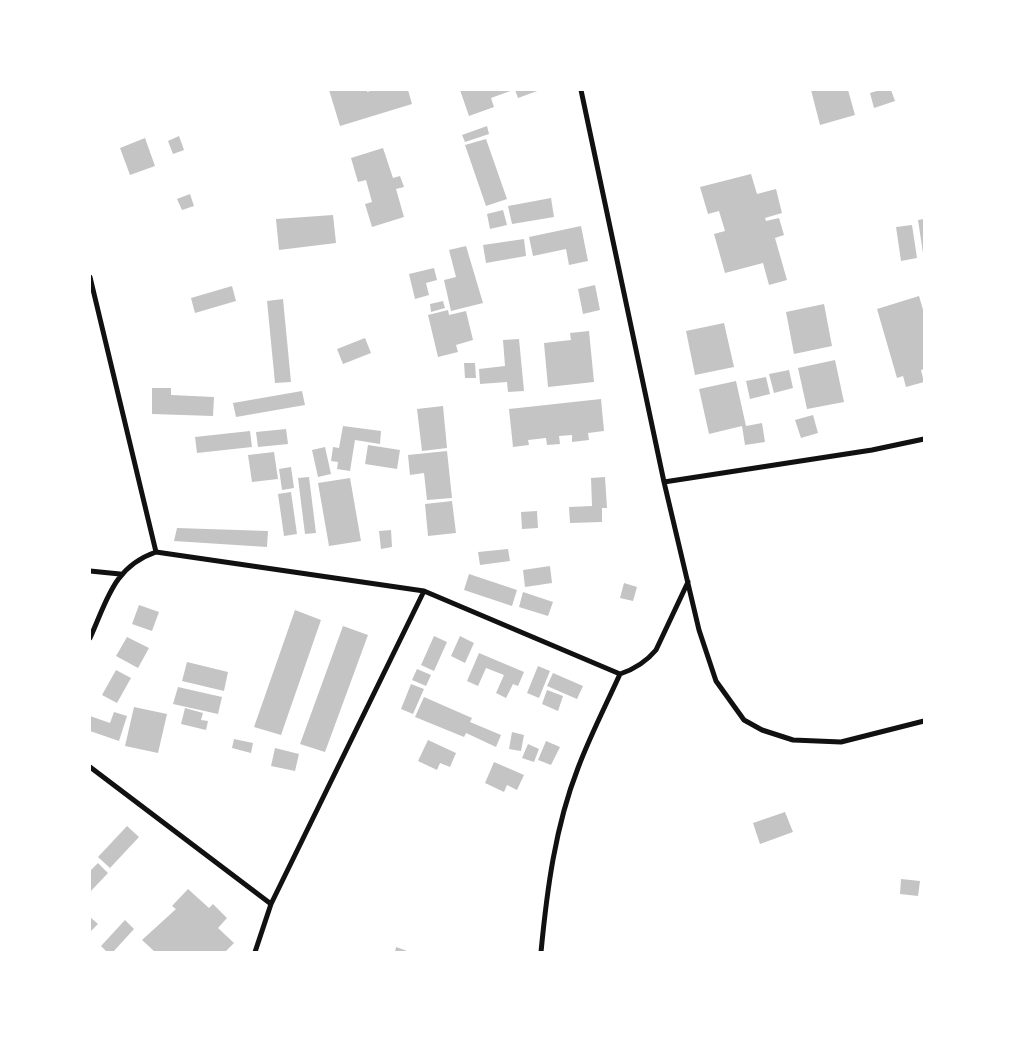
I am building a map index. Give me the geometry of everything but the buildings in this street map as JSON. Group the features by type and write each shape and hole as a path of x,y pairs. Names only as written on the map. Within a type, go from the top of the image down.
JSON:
{"street":[{"path":"581,90 664,482 700,630 716,681 744,720 762,730 793,740 814,743 841,742 924,721"},
{"path":"91,281 156,552"},
{"path":"664,482 872,450 924,440"},
{"path":"90,638 120,574 140,558 156,552 424,591 620,674 634,669 648,659 656,650 688,582"},
{"path":"90,572 120,574"},
{"path":"255,952 270,904 424,591"},
{"path":"541,952 546,901 557,837 577,770 620,674"},
{"path":"90,767 270,904"}]}
